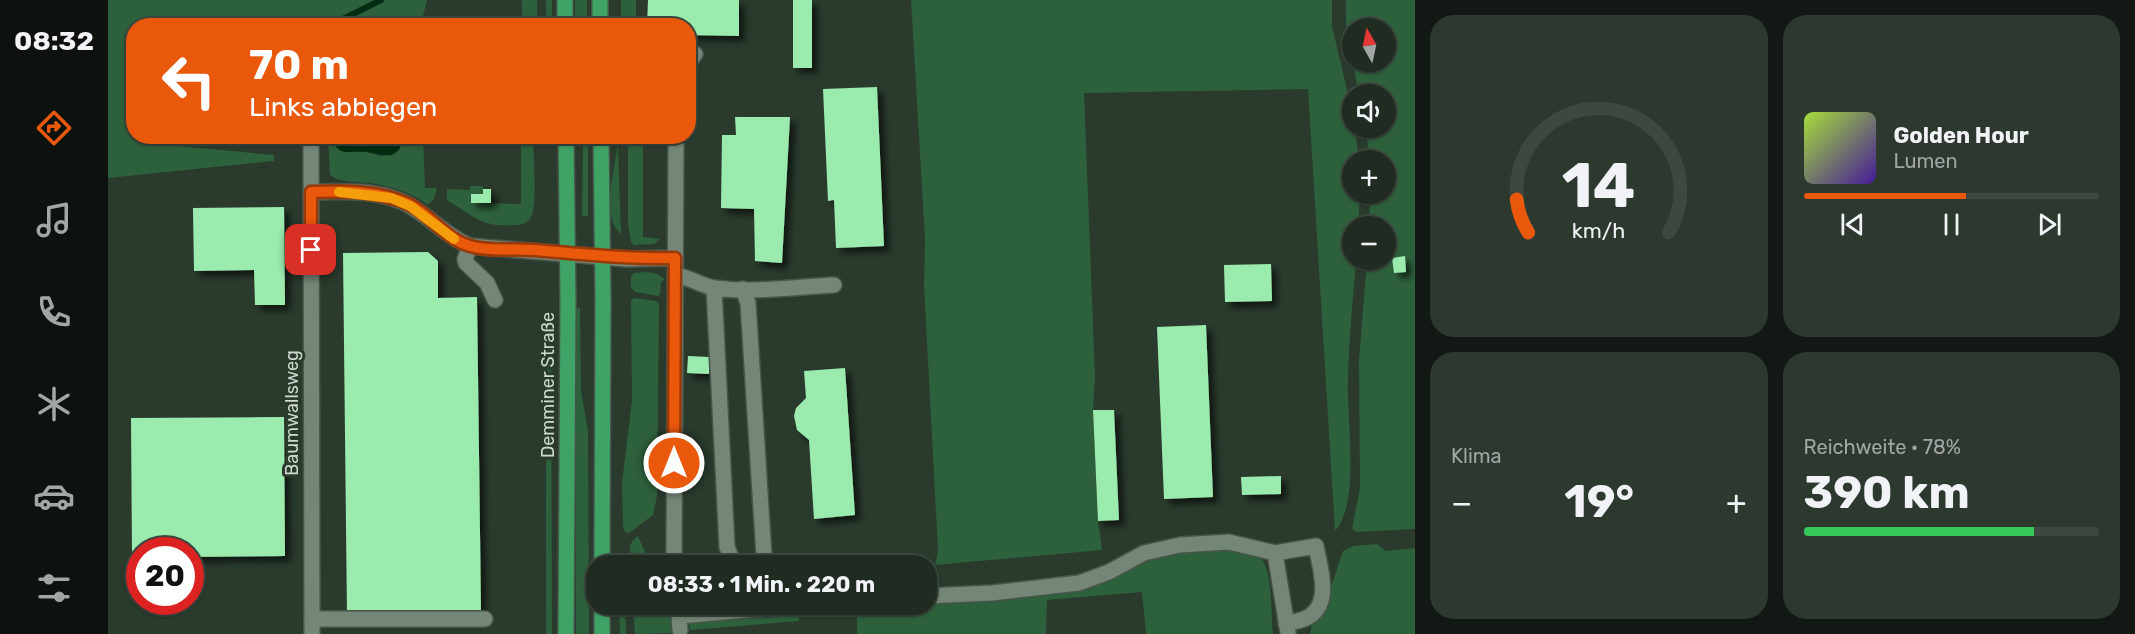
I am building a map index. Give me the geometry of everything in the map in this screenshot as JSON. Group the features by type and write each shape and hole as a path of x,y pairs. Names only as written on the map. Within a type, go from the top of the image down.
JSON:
{"main road":[{"path":"565,0 566,18"},
{"path":"600,0 600,18"},
{"name":"Demminer Straße","path":"566,144 566,634"},
{"path":"601,144 602,555"},
{"path":"602,615 602,634"}],"street":[{"name":"Baumwallsweg","path":"311,144 312,627"},
{"path":"674,555 676,144"},
{"path":"311,192 362,193 391,198 410,206 454,240 486,249 635,259 675,258"},
{"path":"470,246 465,259 466,263 488,283 495,300"},
{"path":"675,275 686,276 714,288 834,285"},
{"path":"714,288 727,547 730,555"},
{"path":"743,289 748,303 750,326 764,555"},
{"path":"937,596 992,593 1079,583 1109,572 1144,553 1180,545 1229,542 1275,553 1316,546 1323,575 1323,593 1317,608 1287,629 1275,553"},
{"path":"679,617 700,615"},
{"path":"312,627 485,618"}],"shaded area":[{"path":"108,0 427,0 423,18 126,18 126,144 178,144 178,146 274,155 274,161 108,178"},
{"path":"522,0 537,0 537,18 522,18"},
{"path":"546,0 552,0 552,18 546,18"},
{"path":"575,0 587,0 587,18 575,18"},
{"path":"621,0 636,0 636,18 621,18"},
{"path":"911,0 1332,0 1332,26 1346,84 1342,84 1342,138 1356,138 1358,150 1342,150 1342,204 1359,204 1359,216 1342,216 1342,270 1355,270 1348,379 1350,480 1343,518 1335,531 1308,89 1084,93 1095,377 1093,410 1098,521 1102,550 937,565 924,285 925,239"},
{"path":"1346,0 1415,0 1415,529 1357,532 1352,529 1360,488 1359,360 1366,270 1396,270 1396,216 1369,216 1370,204 1396,204 1396,150 1368,150 1367,138 1396,138 1396,84 1357,84 1355,72 1396,72 1396,18 1346,18"},
{"path":"328,144 340,144 350,152 366,152 382,156 398,144 423,144 425,188 437,188 434,199 428,205 410,194 390,187 346,181 330,175"},
{"path":"335,144 402,144 391,155 361,151 345,152 338,149"},
{"path":"521,144 533,144 534,201 528,221 518,225 494,225 478,220 447,200 447,189 470,190 470,186 483,186 483,194 471,194 472,203 521,204"},
{"path":"583,144 588,144 588,216 582,216"},
{"path":"628,144 643,144 643,237 660,239 654,244 634,245 631,242 628,223"},
{"path":"618,145 621,234 615,227 610,205"},
{"path":"634,273 655,273 665,279 661,282 658,296 635,292 631,288 631,277"},
{"path":"635,298 656,301 659,304 657,496 653,515 629,533 625,532 623,526 622,483 632,400 631,300"},
{"path":"575,308 580,308 581,391 588,431 589,555 586,555 586,615 589,615 589,634 576,634"},
{"path":"551,312 552,634 546,634 546,317"},
{"path":"638,536 646,555 630,555 634,539"},
{"path":"1377,544 1385,551 1415,548 1415,634 1310,634 1312,623 1321,617 1343,551 1353,546"},
{"path":"1213,547 1235,548 1255,553 1266,567 1269,578 1273,634 1146,634 1142,592 1047,600 1046,634 857,634 857,615 937,615 937,600 1046,592 1145,558"},
{"path":"619,615 625,615 626,634 620,634"},
{"path":"634,615 672,615 673,633 635,634"},
{"path":"818,616 799,617 799,621 690,630 689,622 719,618 749,619"}],"building":[{"path":"648,0 739,0 739,36 696,35 696,18 647,18"},
{"path":"793,0 812,0 812,68 793,68"},
{"path":"877,87 884,246 836,248 834,200 828,201 823,89"},
{"path":"735,117 790,117 782,263 755,261 754,209 721,208 722,135 736,135"},
{"path":"483,189 491,189 491,203 471,203 471,194 483,194"},
{"path":"284,207 285,305 255,305 254,270 194,271 193,208"},
{"path":"428,252 438,261 438,298 477,297 481,612 347,614 343,253"},
{"path":"1405,256 1406,272 1394,273 1396,257"},
{"path":"1271,264 1272,301 1225,302 1224,265"},
{"path":"1206,325 1213,497 1164,499 1157,327"},
{"path":"688,356 709,357 709,374 687,373"},
{"path":"845,368 855,515 814,519 809,440 797,430 794,416 796,408 806,398 804,371"},
{"path":"1093,410 1114,410 1119,520 1098,521"},
{"path":"284,417 285,556 204,557 204,537 132,537 131,418"},
{"path":"1281,476 1281,494 1242,495 1241,477"}],"waterway":[{"path":"345,18 381,0"}],"slow traffic":[{"path":"339,192 391,198 410,206 454,239"}],"route":[{"path":"311,250 311,192 337,191 391,198 410,206 454,240 470,246 627,259 675,258 674,463"}]}
